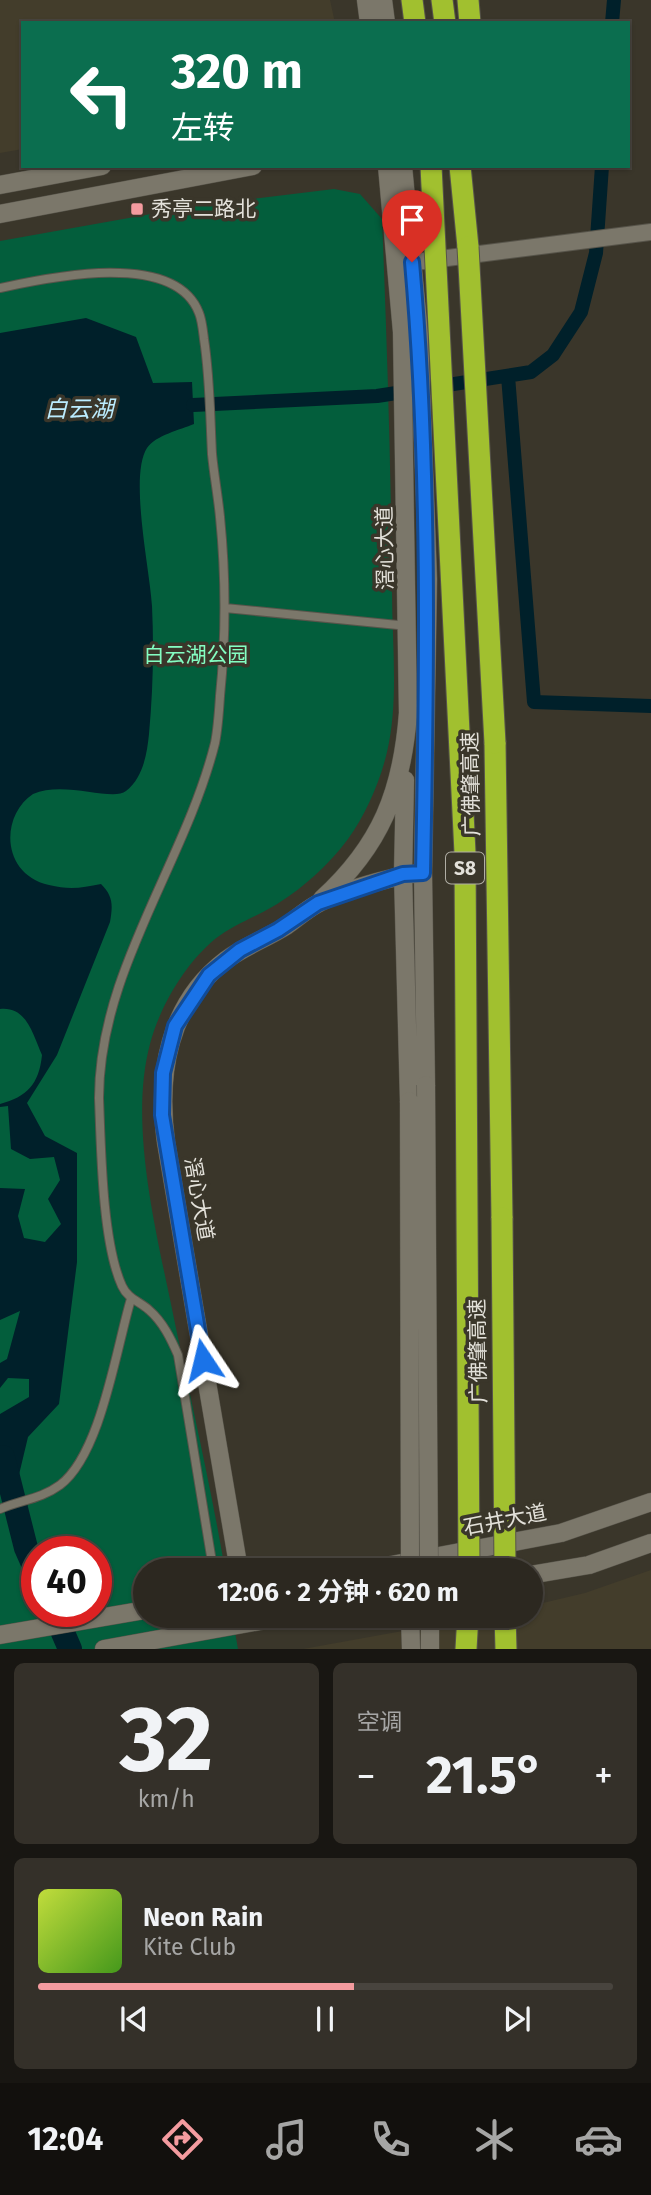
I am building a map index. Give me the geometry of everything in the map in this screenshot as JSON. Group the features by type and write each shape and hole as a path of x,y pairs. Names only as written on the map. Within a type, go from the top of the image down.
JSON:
{"highway":[{"path":"412,0 415,21"},
{"path":"442,0 444,21"},
{"path":"468,0 470,21"},
{"name":"广佛肇高速","path":"431,168 465,853 470,1558"},
{"name":"广佛肇高速","path":"460,168 468,247 495,743 505,1558"},
{"path":"468,247 473,168"},
{"path":"468,1649 469,1628"},
{"path":"505,1628 506,1649"}],"street":[{"path":"366,0 369,21"},
{"path":"383,0 386,21"},
{"path":"0,184 91,168"},
{"path":"0,214 242,168"},
{"name":"滘心大道","path":"387,168 404,263"},
{"name":"滘心大道","path":"237,1558 166,1142 161,1093 163,1073 175,1026 209,975 240,950 278,930 318,903 350,871 385,819 417,713 428,579 414,436 404,263 403,168"},
{"path":"404,263 651,232"},
{"name":"滘心大道","path":"414,436 408,626 417,713"},
{"path":"417,713 423,873 426,1084 429,1558"},
{"path":"410,1558 409,1101 403,874 417,713"},
{"name":"滘心大道","path":"318,903 403,874 423,873"},
{"name":"石井大道","path":"429,1558 561,1533 651,1502"},
{"path":"543,1573 589,1565 651,1542"},
{"path":"7,1633 133,1612"},
{"path":"104,1649 219,1628"},
{"path":"410,1628 411,1649"},
{"path":"430,1628 430,1649"}],"lane":[{"path":"0,288 69,273 115,274 171,281 187,293 200,313 211,382 212,434 225,608 224,657 215,741 192,818 131,955 112,1014 99,1080 102,1152 112,1254 122,1287 131,1299 149,1310 170,1335 178,1355 211,1558"},
{"path":"225,608 408,626"},
{"path":"3,1508 38,1499 62,1483 78,1466 95,1433 131,1299"}],"shaded area":[{"path":"0,0 330,0 335,21 21,21 21,149 0,153"},
{"path":"651,1570 651,1649 303,1649 419,1628 543,1628 543,1603 585,1593"}],"green space":[{"name":"白云湖公园","path":"334,189 360,194 382,219 394,672 391,733 384,763 361,819 323,868 283,901 215,939 184,973 154,1030 144,1074 143,1140 152,1208 223,1558 133,1558 133,1628 234,1628 238,1649 0,1649 0,241 196,206"}],"water":[{"name":"白云湖","path":"86,318 136,337 153,383 192,382 194,424 151,443 142,461 140,501 152,606 153,654 149,734 140,773 132,786 119,794 59,789 33,794 22,804 11,830 14,857 33,879 63,888 101,884 110,897 112,906 110,922 57,1055 27,1103 45,1136 77,1153 77,1262 59,1404 28,1437 17,1483 0,1473 0,1414 29,1397 29,1379 8,1378 0,1388 0,1363 7,1359 20,1311 0,1320 0,1188 25,1189 18,1216 24,1238 45,1242 61,1224 48,1199 60,1180 54,1157 30,1159 11,1149 8,1106 0,1107 0,1104 18,1097 30,1088 38,1074 42,1055 23,1017 9,1009 0,1009 0,333"}],"waterway":[{"path":"612,21 614,0"},
{"path":"193,405 377,396 531,372 553,355 581,312 596,253 602,168"},
{"path":"508,376 534,702 651,706"},
{"path":"3,1457 23,1536"},
{"path":"60,1627 70,1649"}],"place":[{"name":"秀亭二路北","path":"137,209"}],"route":[{"path":"203,1360 162,1115 163,1073 175,1026 196,990 209,975 240,950 278,930 318,903 403,874 423,873 428,579 419,333 412,262"}]}
